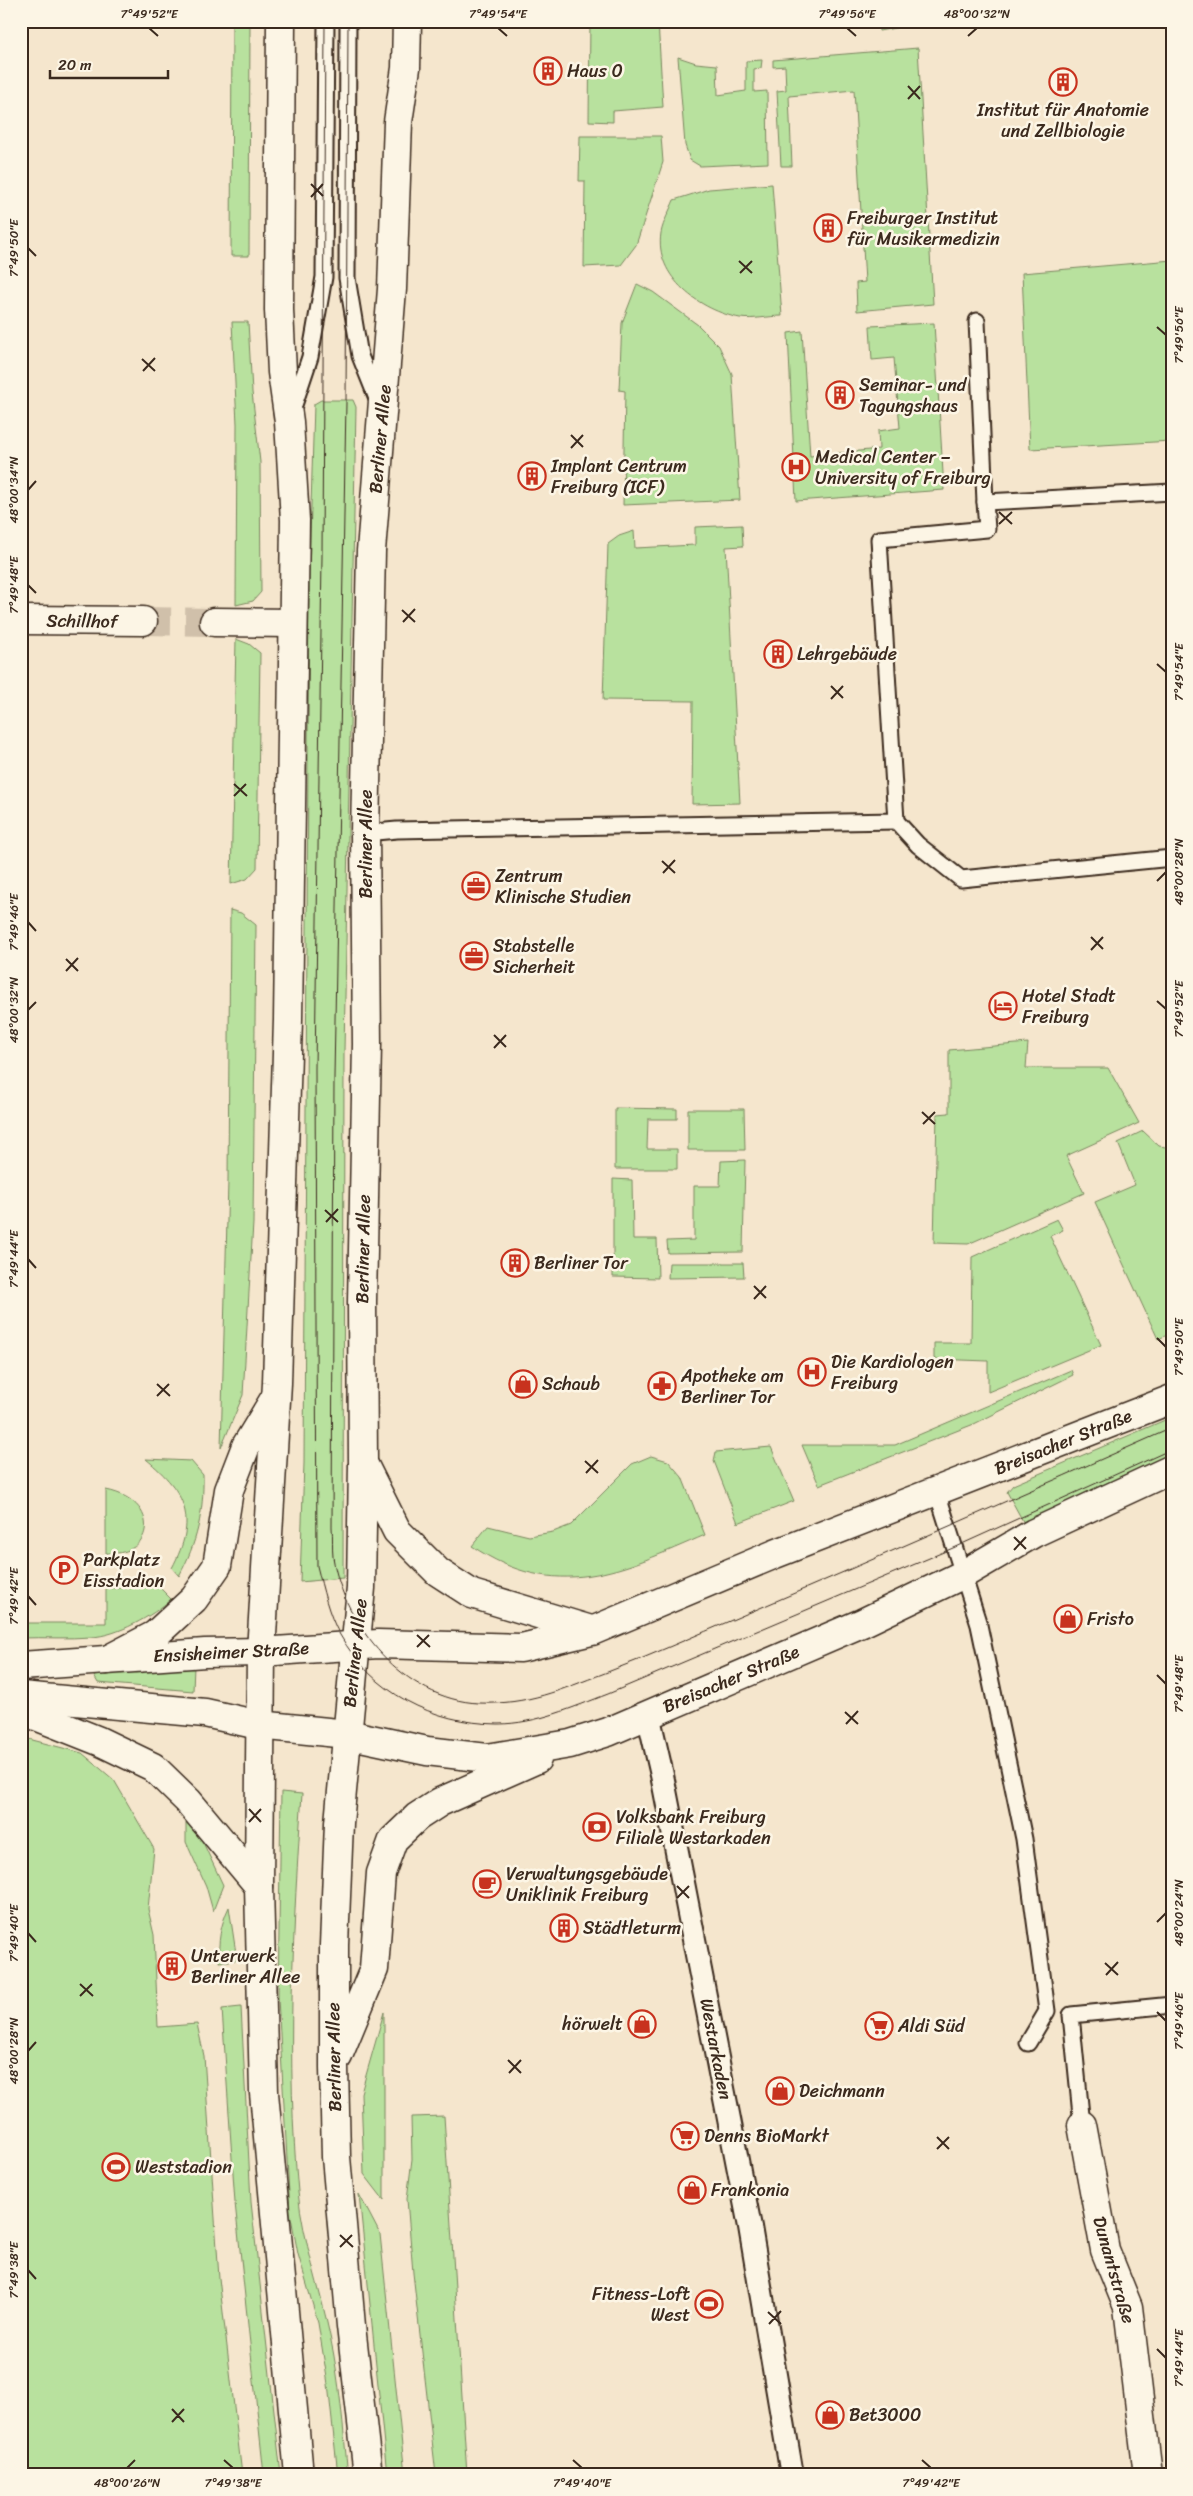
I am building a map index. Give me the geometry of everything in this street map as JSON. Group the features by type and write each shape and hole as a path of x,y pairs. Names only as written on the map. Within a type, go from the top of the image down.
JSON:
{"main road":[{"path":"281,21 279,281 282,372 288,422 295,520 292,623 288,1020 275,1398 261,1652 259,1886 264,2093 300,2475"},
{"name":"Berliner Allee","path":"368,2475 351,2326 337,2166 334,2067 334,1945 338,1823 361,1588 363,1463 362,1302 367,1044 365,833 371,551 392,289 398,122 406,68 408,21"},
{"name":"Schillhof","path":"21,620 143,621"},
{"path":"214,622 292,623"},
{"name":"Ensisheimer Straße","path":"106,1660 155,1635 194,1599 217,1566 229,1490 246,1446 275,1398"},
{"name":"Breisacher Straße","path":"356,1644 521,1648 592,1631 784,1551 1172,1399"},
{"path":"363,1463 396,1531 438,1572 472,1594 592,1631"},
{"name":"Breisacher Straße","path":"259,1725 347,1734 428,1751 487,1758 570,1744 608,1732 862,1623 962,1575 1034,1533 1172,1469"},
{"name":"Ensisheimer Straße","path":"21,1666 205,1653 261,1652 356,1644"},
{"path":"21,1696 205,1714 259,1725"},
{"path":"21,1710 99,1741 153,1767 188,1801 259,1886"},
{"path":"334,2067 374,1969 381,1873 393,1840 417,1817 440,1802 570,1744"},
{"name":"Dunantstraße","path":"1082,2125 1105,2250 1128,2307 1148,2475"}],"street":[{"name":"Westarkaden","path":"648,1714 662,1775 750,2227 792,2475"}],"lane":[{"path":"288,422 310,357 324,277 326,21"},
{"path":"348,21 347,278 360,356 383,414"},
{"path":"977,321 987,529 880,539 896,821 918,845 961,879 1172,858"},
{"path":"985,502 1172,492"},
{"path":"365,833 397,830 896,821"},
{"path":"937,1492 979,1626 1024,1839 1048,2011 1028,2043"},
{"path":"1082,2125 1071,2015 1172,2005"}],"green space":[{"path":"232,21 250,21 249,256 231,256"},
{"path":"590,21 658,21 663,107 613,111 613,122 589,121"},
{"path":"878,21 916,21 916,24 879,31"},
{"path":"918,48 933,304 857,311 856,283 865,282 854,90 789,96 792,166 781,166 777,91 786,90 785,66 773,67 773,60"},
{"path":"678,57 696,63 717,65 718,95 746,91 746,61 762,60 761,68 754,69 754,92 767,91 768,163 700,166 690,160 685,145"},
{"path":"580,136 661,136 663,162 636,245 621,265 584,267 585,181 579,181"},
{"path":"772,184 782,316 740,318 710,308 696,300 673,277 665,264 661,249 661,233 674,200 709,189"},
{"path":"1172,260 1172,441 1030,449 1022,273"},
{"path":"637,284 653,292 698,325 719,346 732,374 740,500 623,505 625,391 619,390 622,323"},
{"path":"232,322 248,322 252,392 260,462 261,592 253,601 236,605 237,424"},
{"path":"934,323 944,490 796,501 788,333 802,331 810,456 879,449 878,431 900,428 894,358 872,360 870,326"},
{"path":"321,400 353,400 356,407 344,1051 343,1578 300,1582 304,1463 309,575 314,404"},
{"path":"742,525 743,546 726,547 740,803 692,804 693,701 603,700 608,544 619,536 634,531 635,548 695,545 695,527"},
{"path":"236,639 249,644 260,653 257,868 247,879 231,884"},
{"path":"230,910 241,913 256,925 253,1223 243,1395 221,1448 228,1181"},
{"path":"1028,1043 1026,1068 1108,1068 1139,1123 1066,1156 1084,1193 968,1244 934,1243 937,1114 949,1113 949,1050"},
{"path":"615,1108 677,1109 677,1119 648,1119 647,1149 677,1149 677,1169 615,1169"},
{"path":"688,1109 744,1109 745,1150 688,1150"},
{"path":"1143,1131 1159,1146 1172,1148 1172,1333 1158,1339 1095,1202 1135,1185 1118,1143"},
{"path":"745,1160 743,1252 668,1253 667,1241 694,1240 694,1186 720,1186 721,1161"},
{"path":"613,1179 632,1180 633,1239 657,1239 658,1278 613,1277"},
{"path":"1057,1219 1063,1230 1050,1236 1101,1345 988,1392 988,1361 934,1359 934,1343 971,1343 972,1257"},
{"path":"669,1263 743,1263 744,1277 668,1278"},
{"path":"1071,1370 1073,1375 974,1424 819,1485 802,1445 895,1445"},
{"path":"1172,1417 1172,1457 1025,1525 1007,1492 1013,1485"},
{"path":"771,1447 794,1501 738,1523 714,1461 716,1452"},
{"path":"651,1456 668,1461 682,1477 705,1535 645,1560 617,1569 589,1575 561,1577 532,1573 503,1563 472,1546 488,1526 529,1536 553,1532 571,1525 632,1464"},
{"path":"146,1459 191,1461 203,1475 201,1515 195,1539 179,1576 172,1568 185,1535 186,1521 184,1508 171,1483"},
{"path":"106,1490 124,1496 137,1505 144,1516 145,1528 142,1538 134,1547 122,1552 106,1553"},
{"path":"147,1580 152,1580 171,1599 155,1612 134,1624 101,1636 21,1638 21,1623 106,1623 106,1588 131,1588"},
{"path":"194,1666 193,1691 98,1683 94,1676 97,1674"},
{"name":"Weststadion","path":"21,1737 82,1753 114,1780 154,1849 148,1909 154,1935 158,2027 197,2024 204,2056 219,2278 242,2475 21,2475"},
{"path":"281,1792 302,1794 292,1993 292,2094 298,2192 300,2210 333,2353 341,2405 348,2475 338,2475 328,2384 318,2323 298,2254 290,2212 278,1998"},
{"path":"186,1821 200,1836 223,1885 213,1911 206,1886 186,1842"},
{"path":"229,1907 237,1960 219,1962 220,1934"},
{"path":"241,2007 251,2202 281,2475 264,2475 235,2203 222,2009"},
{"path":"384,2012 384,2200 364,2174 361,2093"},
{"path":"444,2116 467,2475 436,2475 413,2273 407,2199 412,2159 411,2117"},
{"path":"359,2194 380,2234 405,2475 387,2475"}],"tunnel":[{"path":"143,621 214,622"}],"tram line":[{"path":"325,21 322,556 315,1069 317,1566 329,1610 340,1635 369,1673 407,1701 428,1711 450,1718 498,1724 541,1718 608,1694 953,1548 1172,1449"},
{"path":"348,21 346,402 334,1077 332,1527 333,1557 339,1583 350,1608 365,1633 382,1655 403,1674 427,1689 452,1699 479,1703 513,1702 529,1699 573,1685 655,1653 1172,1428"}],"place":[{"name":"Haus 0","path":"548,71"},
{"name":"Institut für Anatomie und Zellbiologie","path":"1063,82"},
{"name":"Freiburger Institut für Musikermedizin","path":"828,228"},
{"name":"Seminar- und Tagungshaus","path":"840,395"},
{"name":"Medical Center – University of Freiburg","path":"796,467"},
{"name":"Implant Centrum Freiburg (ICF)","path":"532,476"},
{"name":"Lehrgebäude","path":"778,654"},
{"name":"Zentrum Klinische Studien","path":"476,886"},
{"name":"Stabstelle Sicherheit","path":"474,956"},
{"name":"Hotel Stadt Freiburg","path":"1003,1006"},
{"name":"Berliner Tor","path":"515,1263"},
{"name":"Die Kardiologen Freiburg","path":"812,1372"},
{"name":"Schaub","path":"523,1384"},
{"name":"Apotheke am Berliner Tor","path":"662,1386"},
{"name":"Parkplatz Eisstadion","path":"64,1570"},
{"name":"Fristo","path":"1068,1619"},
{"name":"Volksbank Freiburg Filiale Westarkaden","path":"597,1827"},
{"name":"Verwaltungsgebäude Uniklinik Freiburg","path":"487,1884"},
{"name":"Städtleturm","path":"564,1928"},
{"name":"Unterwerk Berliner Allee","path":"172,1966"},
{"name":"hörwelt","path":"642,2024"},
{"name":"Aldi Süd","path":"879,2026"},
{"name":"Deichmann","path":"780,2091"},
{"name":"Denns BioMarkt","path":"685,2136"},
{"name":"Weststadion","path":"116,2167"},
{"name":"Frankonia","path":"692,2190"},
{"name":"Fitness-Loft West","path":"709,2304"},
{"name":"Bet3000","path":"830,2415"}]}
